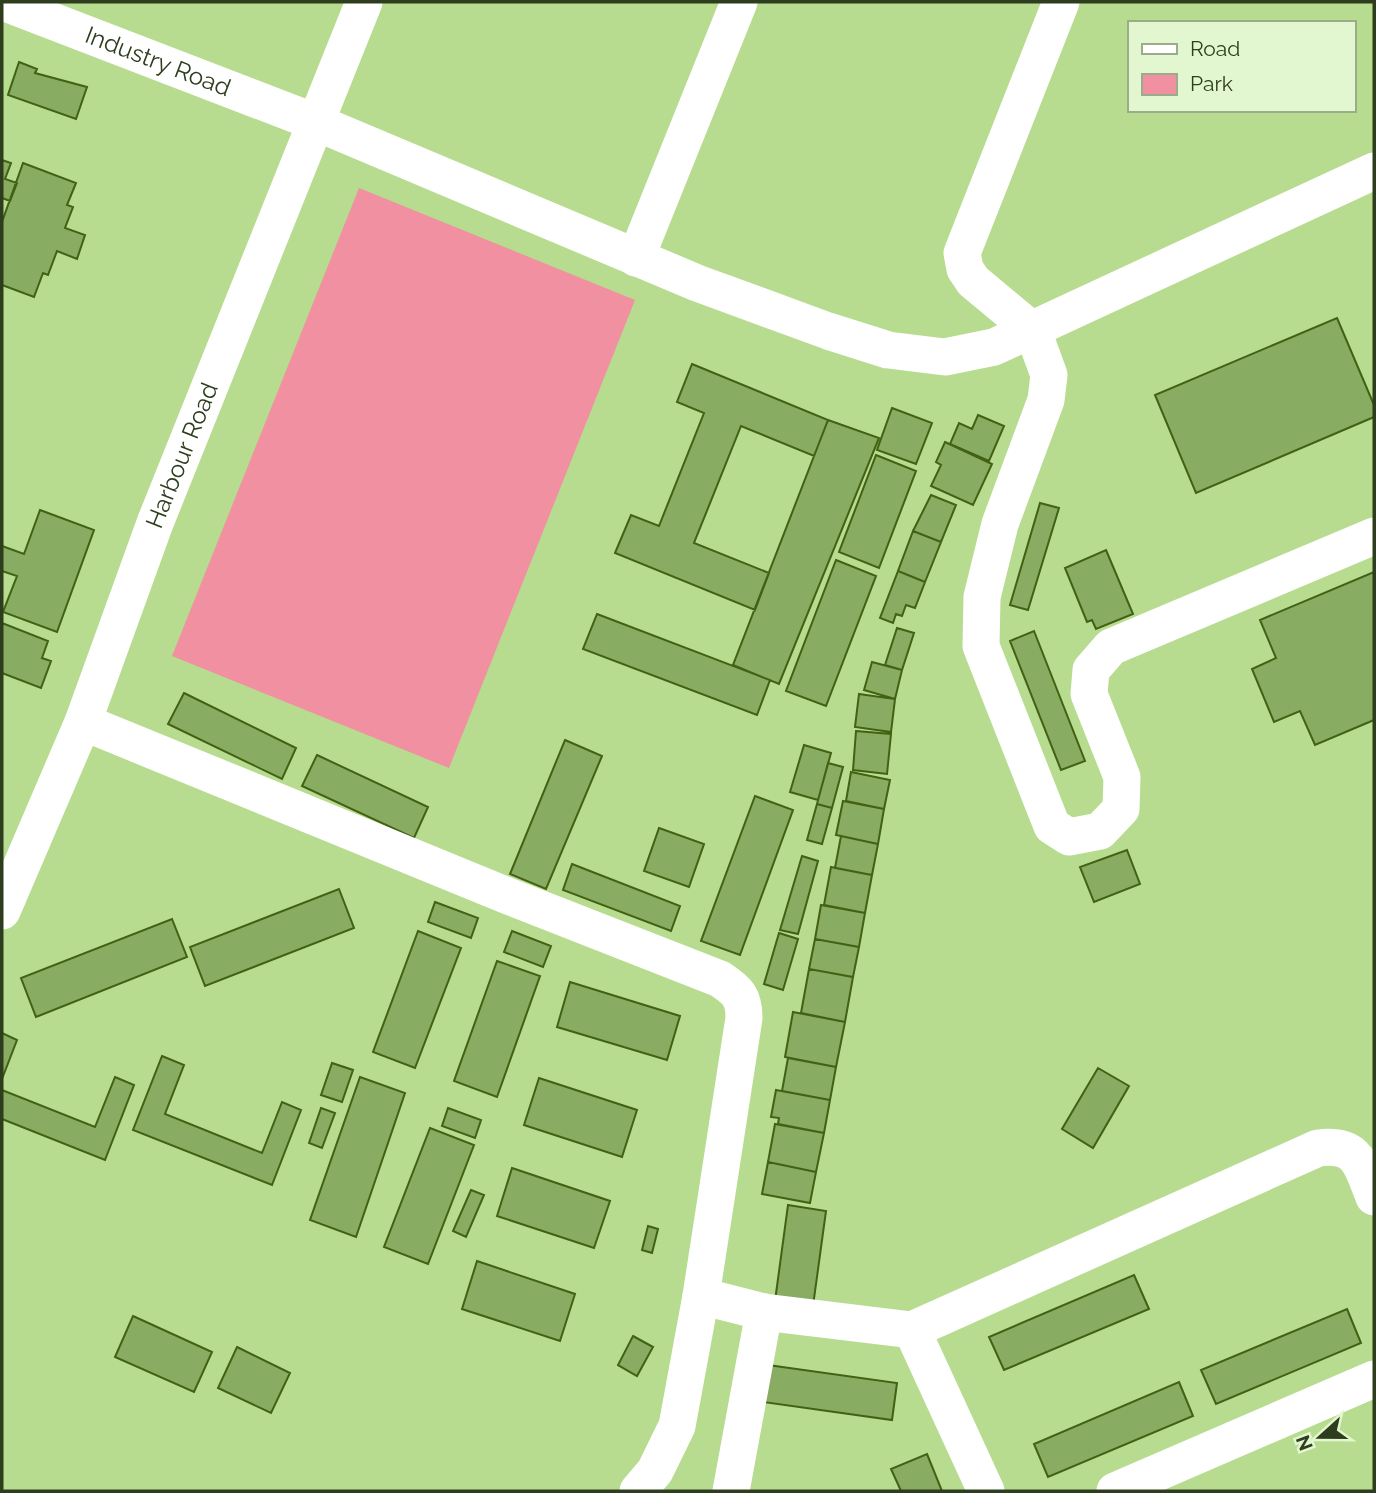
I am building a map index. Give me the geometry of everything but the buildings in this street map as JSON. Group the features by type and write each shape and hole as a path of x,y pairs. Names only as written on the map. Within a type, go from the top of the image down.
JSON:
{"street":[{"name":"Industry Road","path":"3,2 315,122 712,288 888,350 946,357 994,347 1374,171"},
{"name":"Harbour Road","path":"2,911 83,722 155,523 276,226 363,2"},
{"path":"636,258 739,2"},
{"path":"1061,2 962,253 965,269 973,281 1033,331 1049,375 1046,400 1000,524 982,597 981,646 1052,826 1069,837 1100,831 1121,809 1122,777 1089,694 1091,670 1111,647 1374,536"},
{"path":"83,722 503,894 720,979 737,990 744,1001 744,1018 701,1296 677,1426 655,1471 638,1491"},
{"path":"701,1296 764,1312 912,1330 1318,1148 1336,1146 1349,1149 1360,1164 1374,1198"},
{"path":"732,1491 764,1312"},
{"path":"912,1330 986,1491"},
{"path":"1115,1491 1374,1380"}],"green space":[{"path":"359,188 635,300 449,768 172,656"}]}
